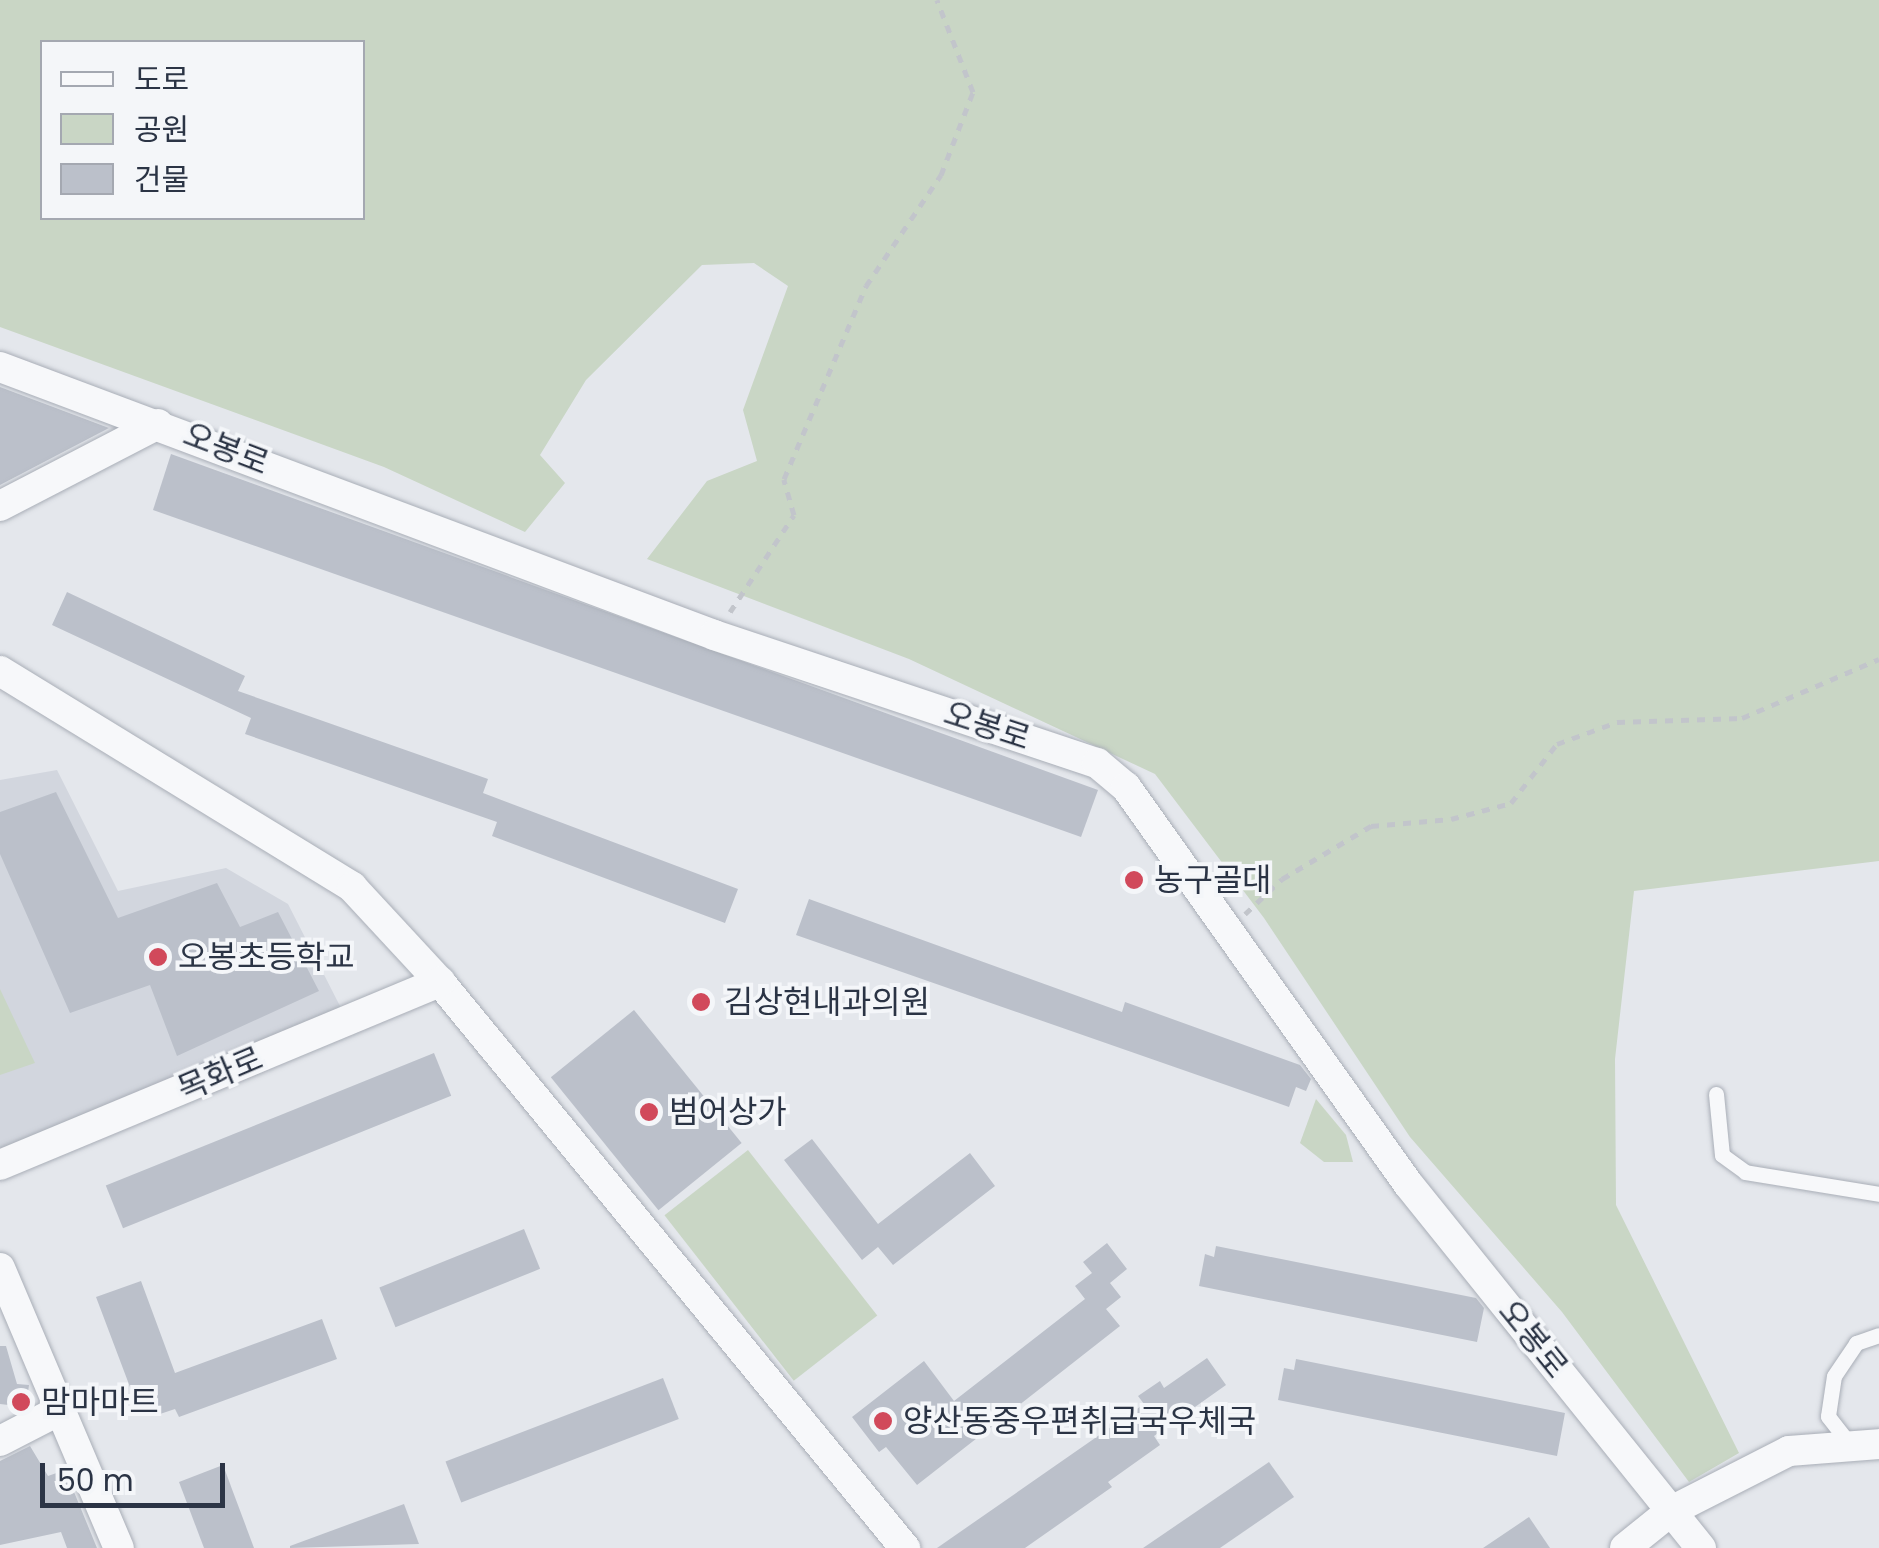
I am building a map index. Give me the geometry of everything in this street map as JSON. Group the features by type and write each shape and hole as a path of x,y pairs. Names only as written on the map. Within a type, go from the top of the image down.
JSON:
{"street":[{"path":"0,367 158,424"},
{"name":"오봉로","path":"0,506 158,424 714,635 1097,762 1126,787 1409,1184 1701,1548"},
{"path":"1,673 352,887 440,982 904,1548"},
{"name":"목화로","path":"0,1165 440,982"},
{"path":"0,1268 119,1548"},
{"path":"0,1441 62,1408"},
{"path":"1624,1548 1671,1511 1789,1452 1866,1446"}],"lane":[{"path":"1716,1094 1722,1155 1745,1172 1879,1194"},
{"path":"1866,1446 1828,1416 1834,1376 1856,1343 1879,1335"}],"path":[{"path":"714,635 794,514 784,478 866,286 941,176 974,92 937,0"},
{"path":"1228,930 1282,879 1372,826 1451,819 1511,803 1557,744 1617,722 1742,718 1879,659"}],"shaded area":[{"name":"오봉초등학교","path":"57,770 118,891 226,868 288,904 342,1010 0,1153 0,780"}],"green space":[{"path":"0,0 1879,0 1879,861 1634,891 1615,1059 1616,1205 1739,1453 1689,1482 1562,1312 1410,1137 1264,918 1155,774 909,659 647,559 707,481 757,461 743,410 788,286 754,263 702,265 586,380 540,455 565,483 525,532 384,467 0,327"},
{"path":"0,989 35,1063 0,1075"},
{"path":"1316,1099 1346,1135 1353,1162 1324,1162 1300,1143"},
{"path":"748,1150 877,1315 794,1381 664,1215"}],"building":[{"path":"0,387 109,428 0,485"},
{"path":"171,454 1098,790 1081,837 153,510"},
{"path":"67,592 245,676 238,691 488,779 483,793 738,889 725,923 492,836 497,822 245,734 251,718 52,625"},
{"name":"오봉초등학교","path":"56,792 118,918 217,883 240,927 278,912 319,991 177,1056 150,985 70,1013 0,854 0,812"},
{"path":"809,899 1122,1012 1125,1002 1300,1065 1311,1079 1306,1091 1296,1087 1289,1107 796,935"},
{"name":"범어상가","path":"634,1010 742,1143 658,1210 551,1077"},
{"path":"434,1053 451,1096 123,1228 106,1186"},
{"path":"812,1139 878,1224 970,1153 995,1186 893,1265 878,1247 862,1260 784,1160"},
{"path":"524,1229 540,1269 395,1327 379,1287"},
{"path":"1107,1243 1127,1269 1110,1283 1121,1297 1106,1309 1120,1326 917,1485 886,1447 879,1452 852,1417 924,1361 954,1401 1085,1299 1075,1286 1092,1273 1083,1262"},
{"path":"1216,1246 1476,1298 1484,1308 1477,1342 1199,1286 1205,1254 1214,1257"},
{"path":"141,1281 175,1373 322,1319 337,1359 179,1417 175,1409 160,1414 151,1389 133,1395 96,1297"},
{"path":"0,1346 6,1346 17,1384 29,1385 26,1407 0,1404"},
{"path":"1207,1358 1226,1385 1154,1436 1160,1445 1108,1482 1112,1487 1025,1548 937,1548 1144,1404 1138,1396 1160,1381 1164,1388"},
{"path":"1296,1359 1565,1413 1557,1456 1278,1400 1284,1368 1294,1370"},
{"path":"663,1378 679,1419 461,1503 445,1461"},
{"path":"30,1446 48,1476 65,1470 97,1548 67,1548 61,1532 0,1545 0,1461"},
{"path":"1269,1462 1294,1497 1220,1548 1143,1548"},
{"path":"223,1465 254,1548 204,1548 179,1482"},
{"path":"404,1504 419,1544 290,1548 290,1546"},
{"path":"1529,1517 1550,1548 1483,1548"}],"place":[{"name":"농구골대","path":"1134,880"},
{"name":"오봉초등학교","path":"158,957"},
{"name":"김상현내과의원","path":"701,1002"},
{"name":"범어상가","path":"649,1112"},
{"name":"맘마마트","path":"21,1402"},
{"name":"양산동중우편취급국우체국","path":"883,1421"}]}
